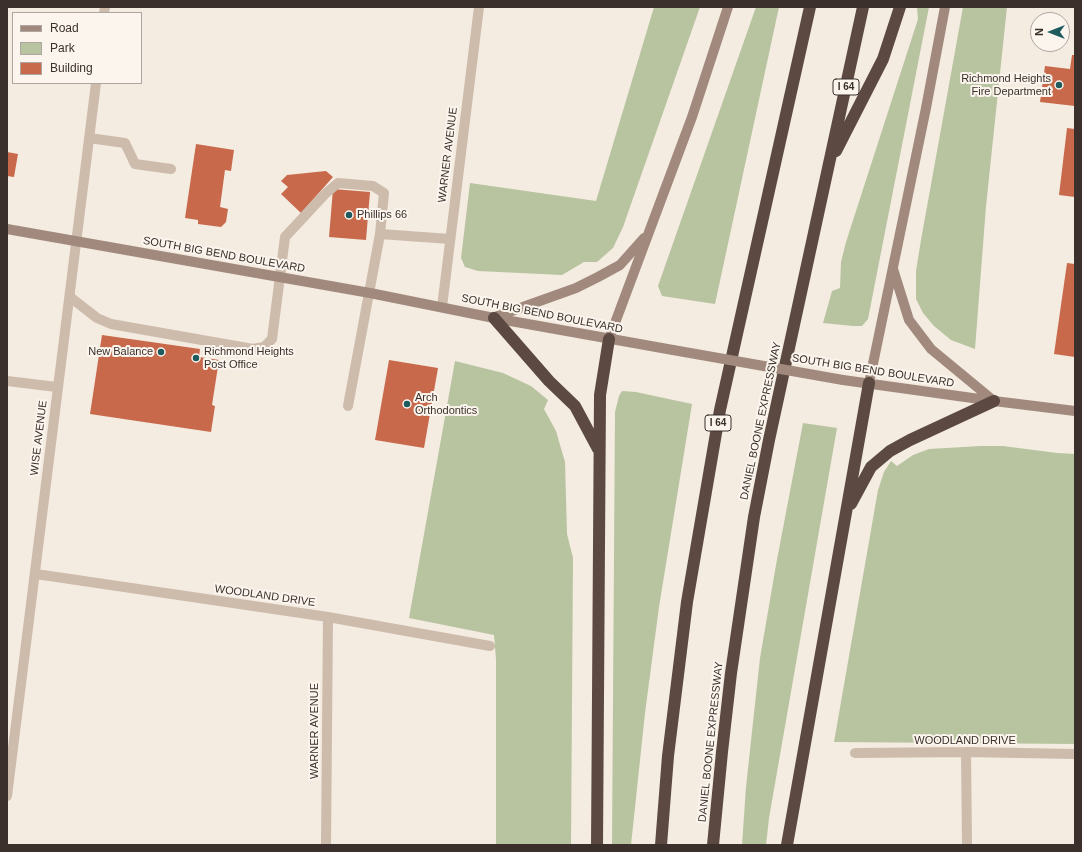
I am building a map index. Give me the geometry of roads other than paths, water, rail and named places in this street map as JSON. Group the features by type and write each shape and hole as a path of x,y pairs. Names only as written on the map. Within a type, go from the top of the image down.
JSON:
{"highway":[{"name":"I 64","path":"661,845 668,756 682,638 720,410 810,7"},
{"name":"DANIEL BOONE EXPRESSWAY","path":"713,845 730,681 754,517 769,440 863,7"},
{"path":"828,166 883,59 900,7"},
{"path":"494,318 549,381 575,406 599,451"},
{"path":"597,845 600,395 609,339"},
{"path":"787,845 869,383"},
{"path":"846,512 872,467 890,451 910,440 994,401"}],"main road":[{"path":"609,339 692,117 728,7"},
{"path":"869,383 926,108 945,7"},
{"name":"SOUTH BIG BEND BOULEVARD","path":"7,229 77,240 280,278 442,306 494,318 843,380 1075,411"},
{"path":"494,318 576,288 608,272 620,265 648,234"},
{"path":"893,268 909,320 931,349 994,401"}],"street":[{"name":"WARNER AVENUE","path":"442,306 479,7"},
{"name":"WISE AVENUE","path":"7,796 36,574 57,387 70,297 96,84"},
{"path":"89,138 124,143 135,164 171,169"},
{"path":"70,297 97,318 111,324 253,349 264,347 272,339 285,237 325,194 338,184 373,186 384,193 380,234 348,406"},
{"path":"380,234 450,239"},
{"path":"7,381 57,387"},
{"name":"WOODLAND DRIVE","path":"36,574 328,617 490,646"},
{"name":"WARNER AVENUE","path":"326,845 328,617"},
{"path":"966,752 967,845"},
{"name":"WOODLAND DRIVE","path":"855,753 966,752 1075,754"}],"place":[{"name":"Richmond Heights Fire Department","path":"1059,85"},
{"name":"Phillips 66","path":"349,215"},
{"name":"New Balance","path":"161,352"},
{"name":"Richmond Heights Post Office","path":"196,358"},
{"name":"Arch Orthodontics","path":"407,404"}]}
